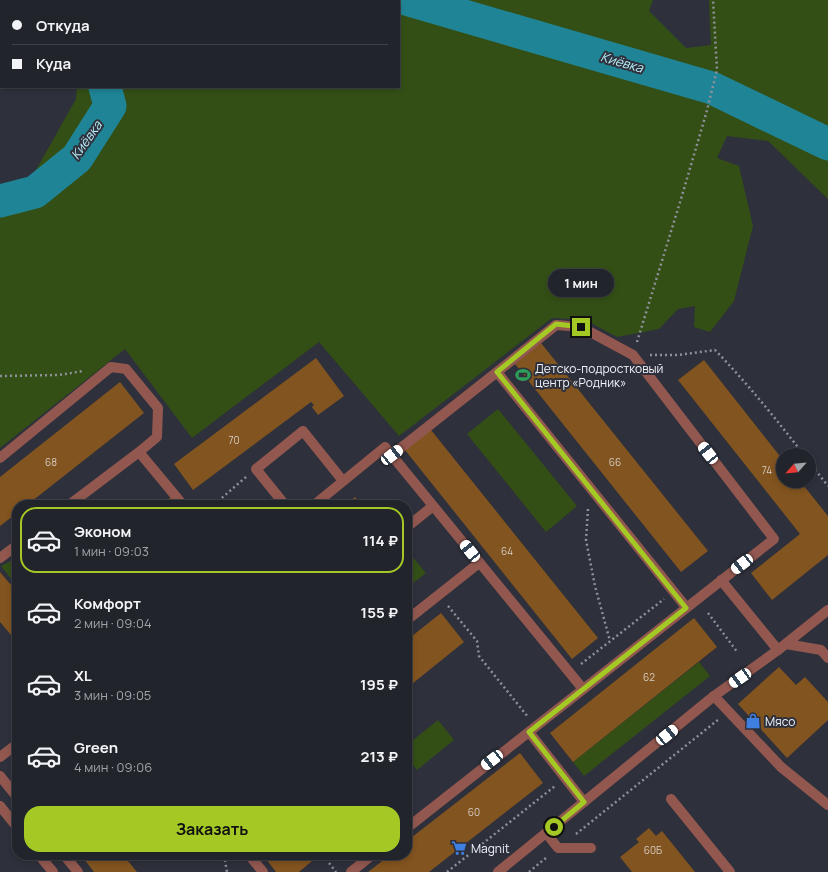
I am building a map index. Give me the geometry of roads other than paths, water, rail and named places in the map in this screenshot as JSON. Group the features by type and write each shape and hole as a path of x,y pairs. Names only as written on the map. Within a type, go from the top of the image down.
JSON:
{"street":[{"path":"392,455 556,324 581,327 633,355 774,539 412,824"},
{"path":"0,458 111,367 126,369 158,408 157,437 76,500"},
{"path":"497,372 686,608"},
{"path":"281,500 256,469 303,431 343,481"},
{"path":"320,500 385,447 582,689"},
{"path":"139,452 179,500"},
{"path":"412,523 433,506"},
{"path":"0,558 12,549"},
{"path":"412,616 479,563"},
{"path":"721,580 782,647 821,650 828,658"},
{"path":"498,872 714,696 782,647 828,610"},
{"path":"714,696 781,767 828,805"},
{"path":"532,729 565,778 584,802"},
{"path":"0,757 12,748"},
{"path":"0,776 12,791"},
{"path":"671,799 730,872"},
{"path":"0,806 12,821"},
{"path":"546,834 558,848 591,848"},
{"path":"43,860 53,872"},
{"path":"68,860 78,872"},
{"path":"253,860 263,872"},
{"path":"351,872 366,860"}],"waterway":[{"name":"Киёвка","path":"409,0 712,88 828,144"},
{"name":"Киёвка","path":"0,201 35,192 77,158 110,106 105,88"}],"place":[{"name":"Детско-подростковый центр «Родник»","path":"523,375"},
{"name":"Мясо","path":"753,721"},
{"name":"Magnit","path":"459,848"}]}
